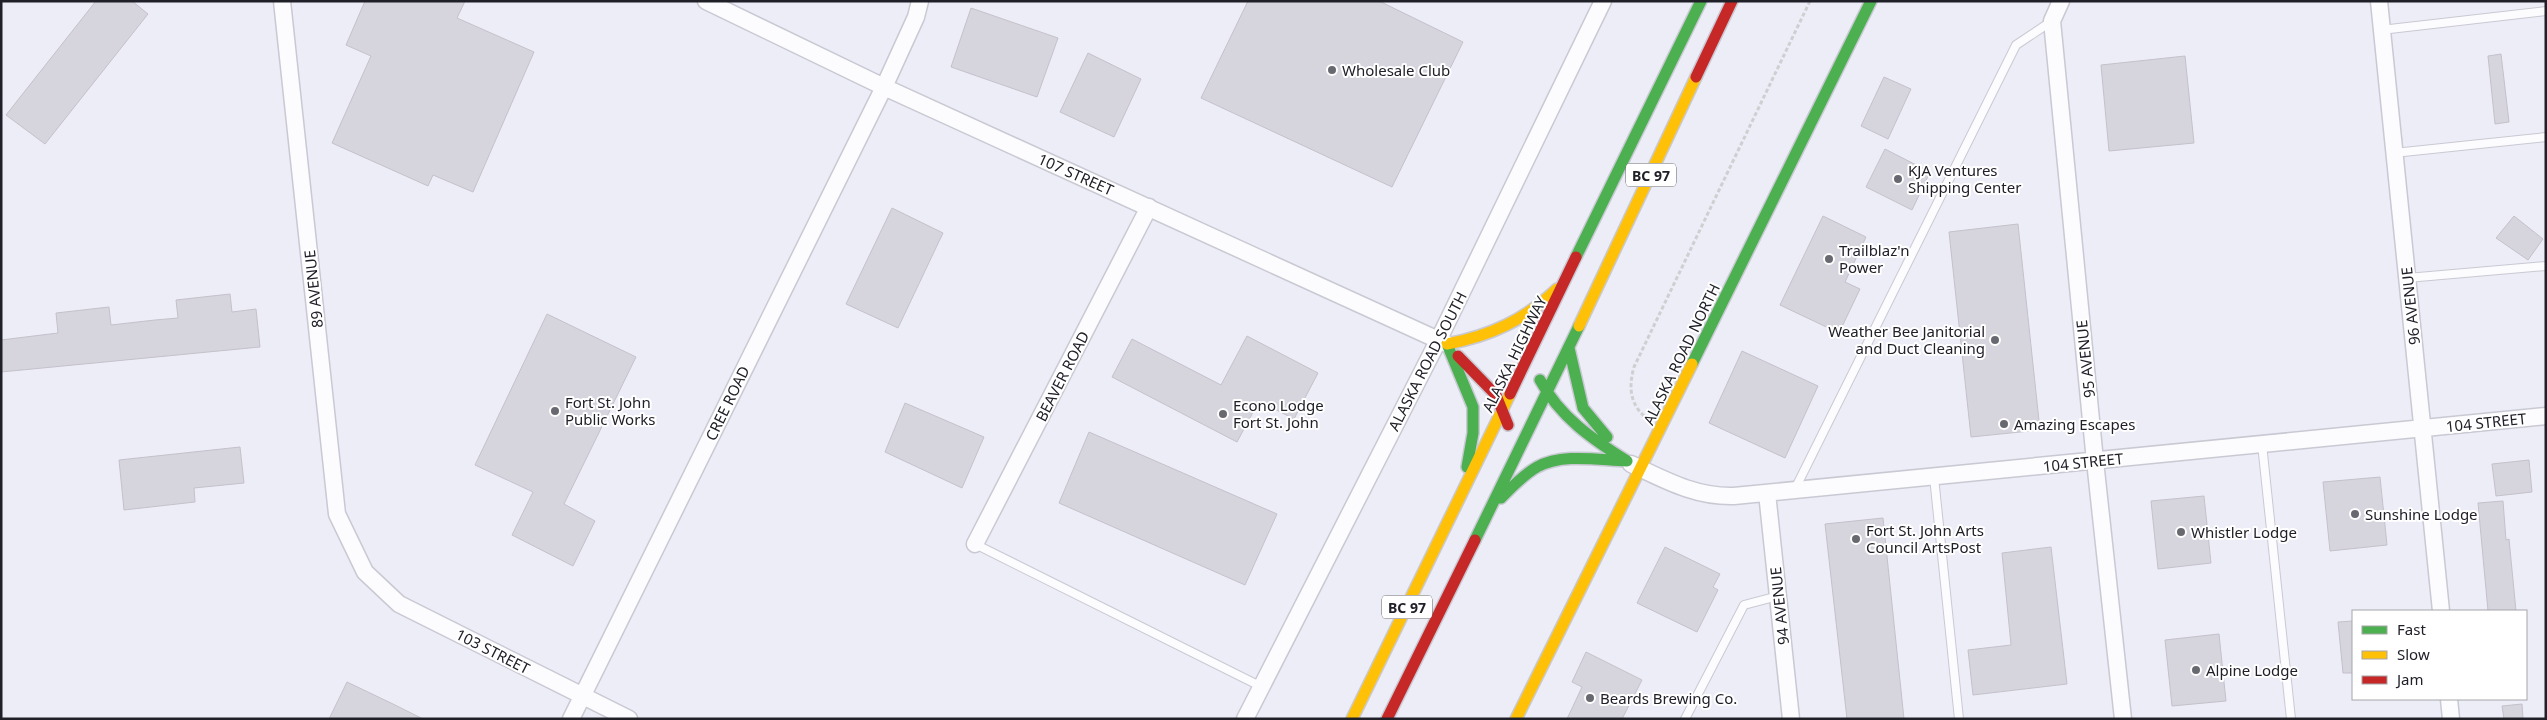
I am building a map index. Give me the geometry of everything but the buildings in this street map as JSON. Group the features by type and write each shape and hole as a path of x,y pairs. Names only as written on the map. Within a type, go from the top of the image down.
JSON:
{"main road":[{"name":"ALASKA HIGHWAY","path":"1352,719 1505,408 1701,1"},
{"name":"BC 97","path":"1387,719 1547,395 1732,1"},
{"name":"ALASKA ROAD NORTH","path":"1516,719 1634,465 1660,430 1871,1"},
{"path":"1443,341 1469,341 1513,323 1538,309 1568,278"},
{"path":"1443,341 1485,381 1505,408 1514,459"},
{"path":"1443,341 1473,407 1473,433 1462,494"},
{"path":"1569,348 1583,408 1634,465"},
{"path":"1530,356 1547,395 1580,431 1634,465"},
{"path":"1491,508 1523,477 1544,464 1570,460 1634,465"}],"street":[{"name":"89 AVENUE","path":"282,1 338,514 365,572"},
{"name":"107 STREET","path":"706,1 884,86 1443,341"},
{"name":"CREE ROAD","path":"571,719 884,86 916,17 920,1"},
{"name":"ALASKA ROAD SOUTH","path":"1245,719 1443,341 1603,1"},
{"name":"95 AVENUE","path":"2061,1 2052,21 2095,461 2123,719"},
{"name":"96 AVENUE","path":"2378,1 2440,610"},
{"name":"BEAVER ROAD","path":"975,544 1149,207"},
{"name":"104 STREET","path":"1634,465 1686,490 1704,495 1734,496 2546,416"},
{"name":"94 AVENUE","path":"1767,493 1791,719"},
{"name":"103 STREET","path":"365,572 399,604 629,719"},
{"path":"2449,700 2451,719"}],"lane":[{"path":"2382,30 2546,11"},
{"path":"1795,491 2016,45 2052,21"},
{"path":"2394,153 2546,137"},
{"path":"2407,278 2546,266"},
{"path":"2262,444 2291,719"},
{"path":"1934,477 1959,719"},
{"path":"975,544 1262,687"},
{"path":"1685,719 1744,605 1778,596"}],"path":[{"path":"1660,430 1638,410 1632,397 1630,382 1634,367 1810,1"}],"traffic: fast":[{"path":"1576,257 1701,1"},
{"path":"1692,364 1871,1"},
{"path":"1475,540 1579,326"},
{"path":"1447,344 1473,407 1473,433 1467,467"},
{"path":"1569,348 1583,408 1607,437"},
{"path":"1540,380 1567,416 1589,435 1627,461"},
{"path":"1501,498 1527,474 1547,463 1581,458 1627,461"}],"traffic: slow":[{"path":"1579,326 1696,77"},
{"path":"1447,344 1463,341 1506,325 1532,310 1557,289"},
{"path":"1516,719 1692,364"},
{"path":"1352,719 1510,394"}],"traffic: jam":[{"path":"1696,77 1732,1"},
{"path":"1510,394 1576,257"},
{"path":"1458,356 1496,395 1508,425"},
{"path":"1387,719 1475,540"}],"place":[{"name":"Wholesale Club","path":"1332,70"},
{"name":"KJA Ventures Shipping Center","path":"1898,179"},
{"name":"Trailblaz'n Power","path":"1829,259"},
{"name":"Weather Bee Janitorial and Duct Cleaning","path":"1995,340"},
{"name":"Fort St. John Public Works","path":"555,411"},
{"name":"Econo Lodge Fort St. John","path":"1223,414"},
{"name":"Amazing Escapes","path":"2004,424"},
{"name":"Sunshine Lodge","path":"2355,514"},
{"name":"Whistler Lodge","path":"2181,532"},
{"name":"Fort St. John Arts Council ArtsPost","path":"1856,539"},
{"name":"Alpine Lodge","path":"2196,670"},
{"name":"Beards Brewing Co.","path":"1590,698"}]}
